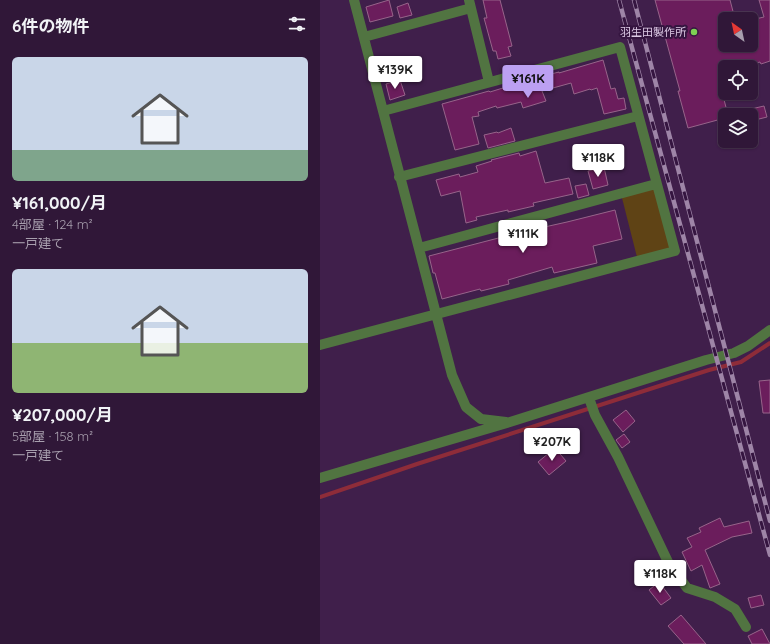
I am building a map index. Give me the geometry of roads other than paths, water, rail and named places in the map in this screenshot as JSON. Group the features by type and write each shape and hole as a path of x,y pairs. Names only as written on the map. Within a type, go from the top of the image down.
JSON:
{"street":[{"path":"354,0 399,177 452,375 466,407 481,419 510,422"},
{"path":"364,37 470,4 489,82"},
{"path":"320,345 675,251 620,47 383,111"},
{"path":"399,177 638,116"},
{"path":"418,248 656,184"},
{"path":"320,478 589,398 706,360 734,353 748,346 770,330"},
{"path":"589,398 595,416 618,457 668,562 687,588 715,597 735,609 746,627"}],"waterway":[{"path":"320,497 417,464 709,370 741,362 770,343"}],"railway":[{"path":"619,0 770,555"},
{"path":"634,0 770,521"}],"place":[{"name":"羽生田製作所","path":"694,32"}]}
